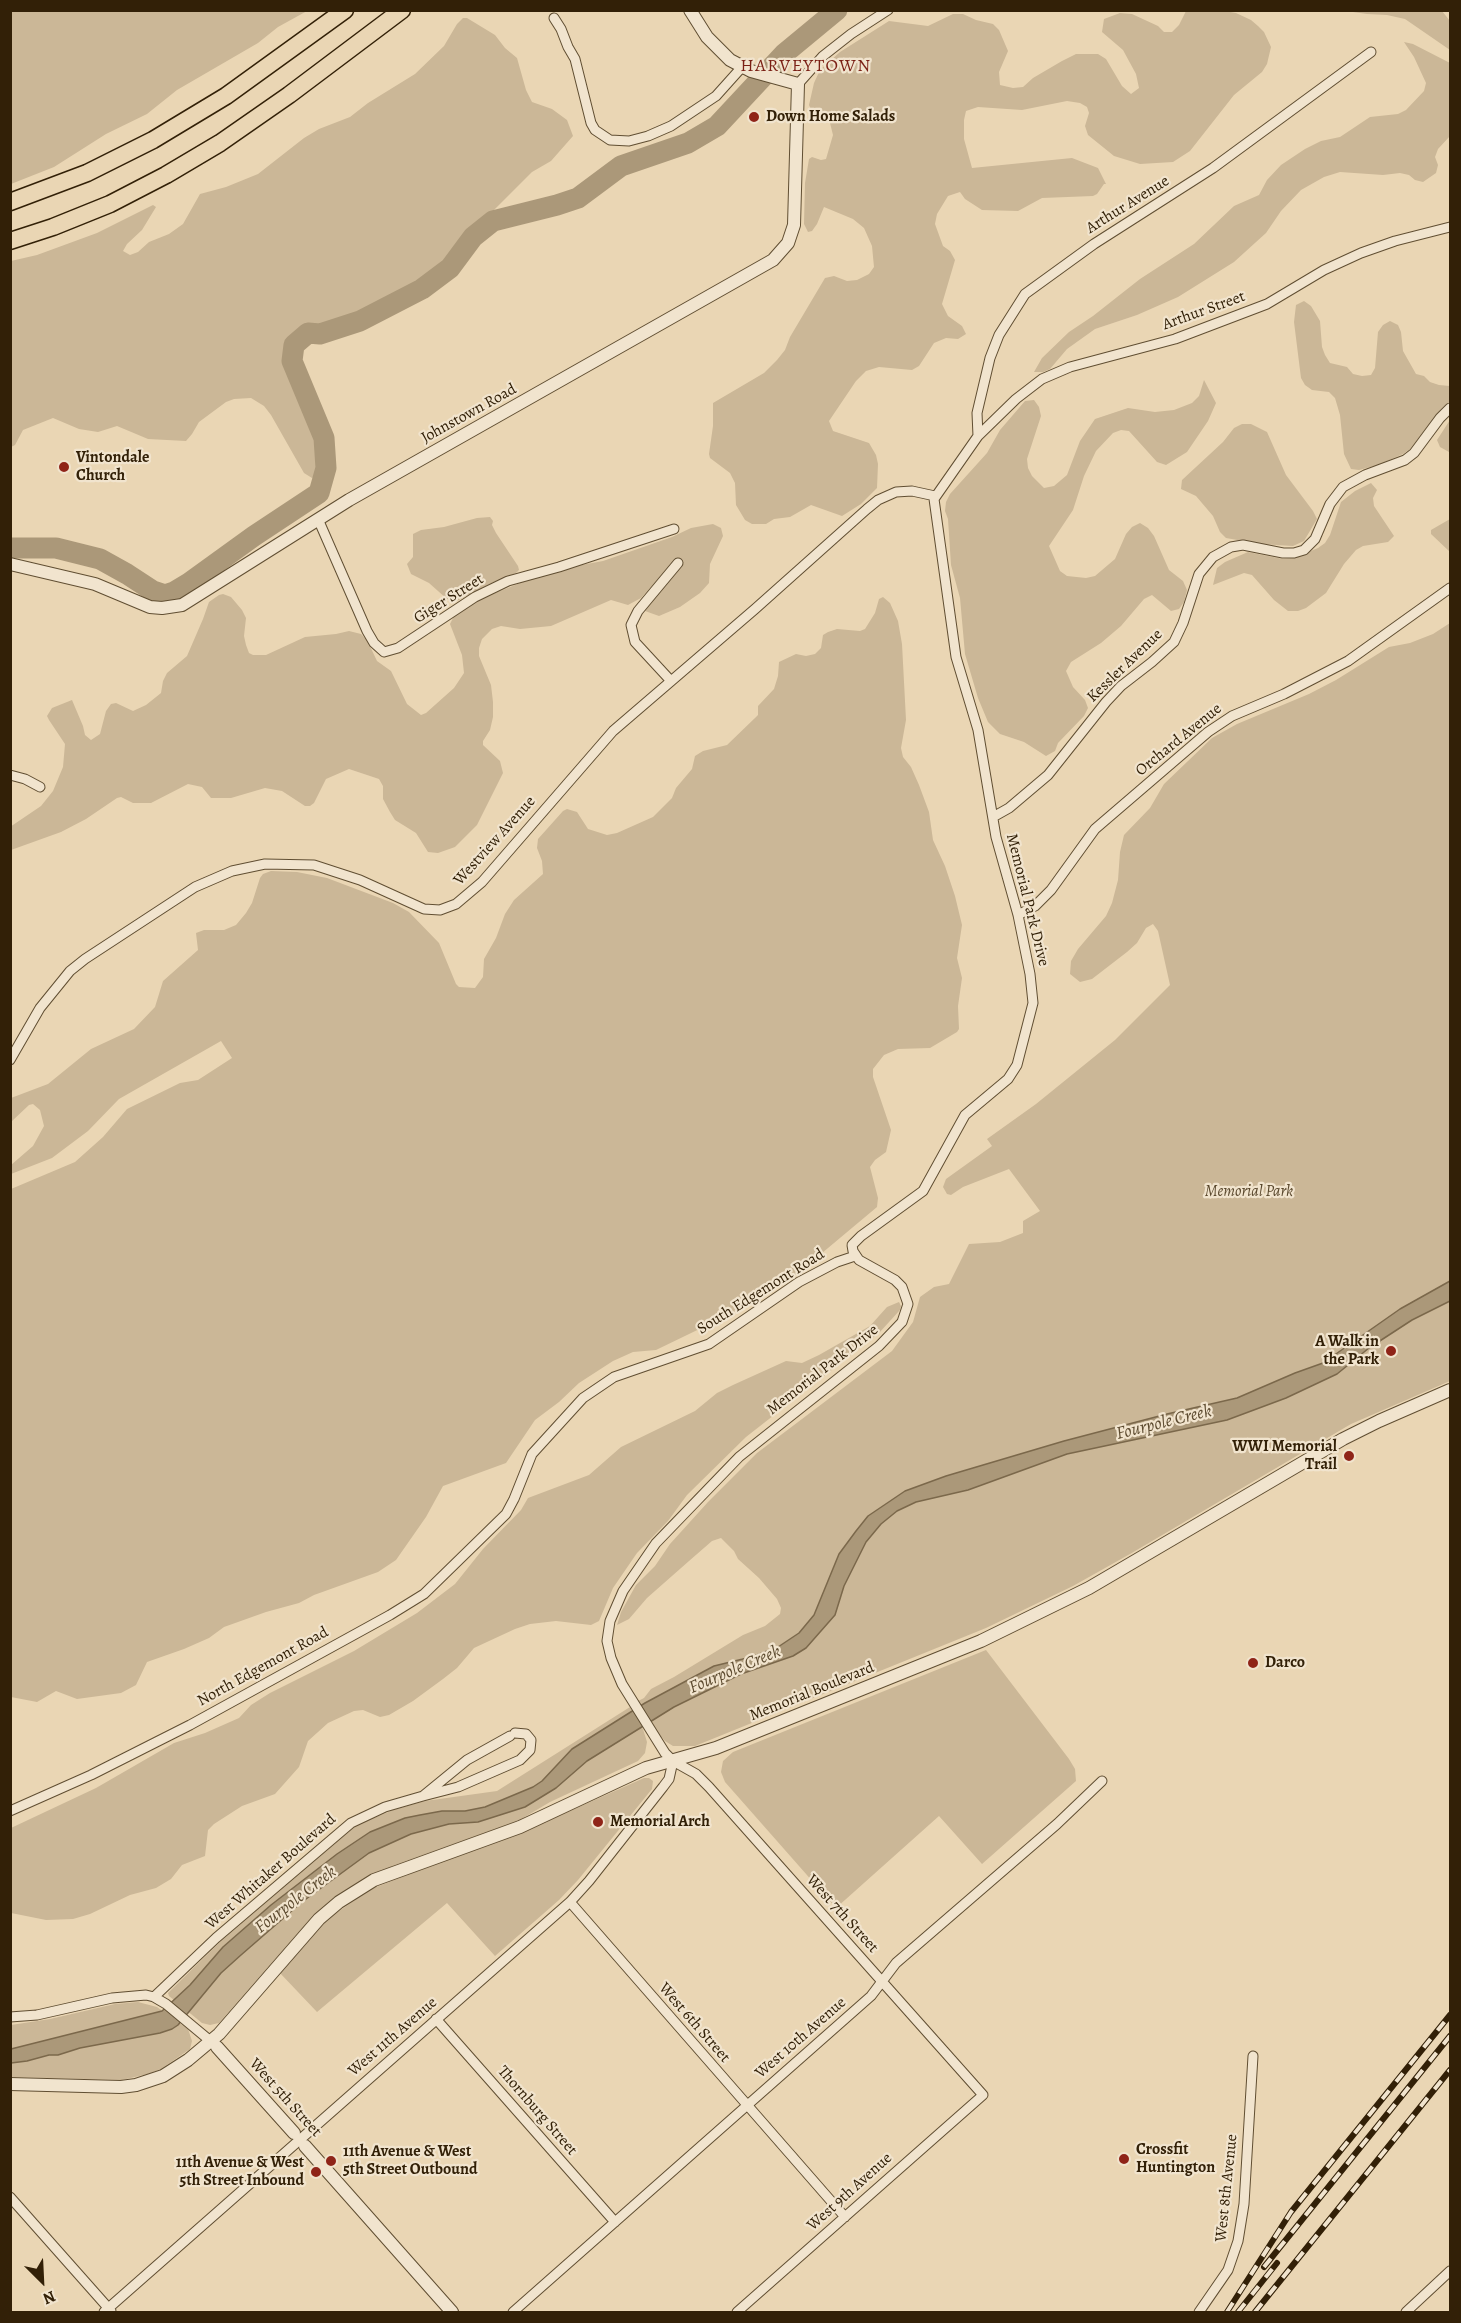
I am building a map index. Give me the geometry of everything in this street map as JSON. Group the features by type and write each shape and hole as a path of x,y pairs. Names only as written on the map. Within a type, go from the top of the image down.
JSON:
{"highway":[{"path":"10,202 87,173 153,140 226,96 345,10"},
{"path":"10,242 110,204 166,175 220,143 289,95 402,10"}],"street":[{"path":"690,10 707,38 718,49 747,69 798,84 822,56 888,10"},
{"path":"554,18 576,59 591,123 595,130 610,140 629,141 671,126 716,96 747,69"},
{"name":"Arthur Avenue","path":"978,436 977,413 990,358 999,335 1025,294 1094,244 1213,168 1371,52"},
{"name":"Johnstown Road","path":"10,564 94,584 150,607 172,607 192,600 375,485 736,283 773,260 782,252 793,233 798,84"},
{"name":"Arthur Street","path":"978,436 1029,387 1055,373 1175,339 1267,304 1324,270 1361,253 1395,241 1450,227"},
{"name":"Kessler Avenue","path":"993,817 1009,808 1047,775 1121,686 1174,642 1179,634 1200,574 1213,557 1231,547 1243,545 1284,553 1304,550 1315,539 1330,504 1344,487 1365,475 1405,460 1414,453 1450,408"},
{"path":"935,496 978,436"},
{"name":"Westview Avenue","path":"10,1060 45,1001 70,971 195,887 232,871 265,864 314,865 360,880 424,909 440,910 456,904 482,882 603,740 878,500 904,491 935,496"},
{"name":"Memorial Park Drive","path":"673,1761 658,1745 615,1668 607,1641 614,1608 634,1573 656,1543 739,1457 879,1346 902,1322 908,1304 902,1287 895,1280 855,1256 852,1245 923,1191 965,1115 1014,1072 1033,1003 1030,974 1018,915 993,817 982,748 956,657 934,504 935,496"},
{"name":"Giger Street","path":"318,519 367,631 374,643 384,652 398,648 475,597 508,581 569,564 674,529"},
{"path":"671,681 635,642 631,625 638,611 678,563"},
{"name":"Orchard Avenue","path":"1018,915 1035,906 1051,890 1095,830 1208,732 1232,716 1284,694 1348,661 1450,588"},
{"path":"10,775 25,779 40,787"},
{"name":"South Edgemont Road","path":"506,1514 532,1454 564,1418 593,1391 624,1373 709,1344 799,1282 837,1262 855,1256"},
{"name":"Memorial Boulevard","path":"10,2084 102,2087 136,2085 177,2068 214,2044 301,1937 326,1913 355,1891 395,1872 520,1827 636,1772 726,1744 928,1663 1043,1612 1134,1563 1343,1439 1450,1390"},
{"name":"North Edgemont Road","path":"10,1811 91,1775 190,1725 390,1615 436,1584 506,1514"},
{"name":"West Whitaker Boulevard","path":"154,1997 216,1938 351,1823 385,1807 458,1787 520,1760 530,1750 531,1740 526,1734 512,1735 467,1760 423,1796"},
{"name":"West 11th Avenue","path":"109,2311 300,2139 570,1902 669,1779 673,1761"},
{"name":"West 7th Street","path":"673,1761 696,1774 709,1787 983,2095"},
{"name":"West 10th Avenue","path":"513,2313 871,1996 896,1963 1057,1824 1102,1781"},
{"name":"West 6th Street","path":"570,1902 845,2217"},
{"path":"10,2017 37,2015 129,1995 154,1997"},
{"name":"West 5th Street","path":"154,1997 185,2018 214,2044 452,2313"},
{"name":"Thornburg Street","path":"436,2019 615,2222"},
{"name":"West 8th Avenue","path":"1199,2313 1228,2270 1238,2241 1244,2204 1253,2056"},
{"name":"West 9th Avenue","path":"737,2313 983,2095"},
{"path":"10,2196 109,2311"},
{"path":"1406,2313 1450,2272"}],"green space":[{"path":"11,10 307,11 278,27 258,43 177,90 147,114 106,134 54,167 11,184"},
{"path":"1186,11 1236,13 1258,26 1264,32 1271,47 1267,64 1262,72 1234,95 1190,151 1173,162 1140,164 1114,156 1088,135 1085,126 1089,113 1087,107 1080,103 1067,101 1022,110 978,107 966,111 964,139 972,168 1072,158 1098,168 1106,184 1093,196 1042,198 1018,211 982,210 965,199 960,192 948,196 937,214 935,224 943,246 950,251 955,260 942,304 948,316 962,326 966,334 958,339 946,338 934,343 919,366 912,370 879,367 866,371 856,381 829,421 833,431 869,443 878,464 877,488 861,504 842,516 811,505 790,517 774,519 766,524 752,524 745,520 736,505 735,483 730,473 710,458 713,403 764,373 777,360 785,350 790,337 825,278 834,276 847,281 857,280 869,274 874,267 872,246 864,228 853,219 824,207 812,231 808,232 804,224 805,183 809,159 812,157 826,159 833,135 829,119 813,114 809,105 814,83 820,70 840,52 889,21 928,26 953,14 963,14 993,24 999,30 1008,51 999,72 1000,85 1013,88 1023,87 1033,78 1076,54 1098,54 1106,59 1122,86 1131,94 1139,88 1136,74 1123,50 1102,32 1104,19 1120,13 1132,14 1158,26 1164,32 1172,32 1179,25"},
{"path":"1346,11 1442,11 1450,21 1450,50 1405,19"},
{"path":"463,18 467,18 495,35 517,58 526,90 532,102 552,109 567,120 573,136 551,161 532,172 493,211 477,222 455,252 422,285 325,328 307,329 295,333 289,339 283,356 284,365 322,445 319,473 316,476 312,478 304,473 271,415 264,406 251,398 226,402 199,422 186,441 148,439 117,426 98,432 79,429 53,418 23,430 15,445 11,447 11,261 37,255 97,233 153,205 156,207 142,230 123,251 130,255 138,252 149,242 169,234 183,224 200,194 226,187 258,174 304,138 319,129 350,117 415,74 444,46"},
{"path":"1404,42 1413,44 1450,63 1450,136 1438,149 1435,157 1438,165 1436,173 1423,182 1400,173 1383,175 1340,172 1324,177 1301,190 1281,211 1266,233 1234,262 1178,297 1137,315 1095,329 1067,349 1050,369 1034,372 1042,358 1069,332 1140,279 1194,244 1234,206 1259,195 1267,180 1281,165 1321,141 1340,137 1370,117 1398,114 1406,110 1424,91 1426,83"},
{"path":"1304,301 1311,306 1320,321 1322,347 1330,363 1347,367 1353,374 1371,375 1375,368 1378,332 1390,321 1398,325 1403,351 1416,374 1424,376 1430,382 1450,386 1450,401 1410,449 1403,454 1378,465 1359,470 1351,469 1344,454 1340,415 1335,398 1329,392 1312,390 1301,378 1294,322 1296,305"},
{"path":"1204,380 1216,403 1208,421 1187,452 1166,465 1157,462 1129,431 1121,430 1113,433 1096,451 1084,476 1073,510 1049,546 1060,571 1067,576 1086,578 1095,576 1115,559 1126,534 1140,523 1154,536 1169,570 1183,581 1187,590 1184,602 1179,609 1171,611 1152,595 1144,599 1121,626 1101,643 1071,662 1066,671 1073,687 1085,700 1088,708 1084,716 1058,743 1055,751 1046,756 1024,742 1000,734 988,722 965,654 960,598 951,565 948,519 945,511 950,494 987,453 1000,430 1025,401 1034,400 1041,416 1027,459 1032,476 1044,488 1054,486 1067,475 1080,441 1095,419 1128,408 1155,412 1174,410 1192,403 1199,396"},
{"path":"1450,420 1449,452 1440,447 1437,440"},
{"path":"1242,424 1251,424 1267,432 1286,475 1313,511 1317,519 1304,541 1293,546 1260,544 1226,538 1220,532 1213,516 1196,496 1181,489 1182,480 1223,442 1234,428"},
{"path":"1371,483 1377,490 1373,498 1374,506 1394,536 1388,542 1363,546 1356,550 1344,564 1326,593 1306,608 1288,611 1274,600 1252,575 1244,573 1213,585 1217,568 1248,552 1283,559 1294,558 1318,548 1330,535 1341,502 1355,491"},
{"path":"490,517 496,533 518,566 519,570 516,573 455,602 447,599 429,583 411,574 407,564 413,557 413,534 421,530"},
{"path":"1450,519 1450,552 1431,534 1431,530"},
{"path":"713,524 721,528 723,536 710,564 709,583 700,593 680,607 659,616 645,611 683,564 681,560 667,569 641,598 628,605 611,600 551,626 520,629 501,626 492,629 482,639 479,656 491,685 493,702 490,730 483,745 500,761 503,773 477,825 455,847 438,853 428,852 416,833 395,820 383,799 383,786 379,779 349,769 326,779 314,803 310,806 305,806 282,791 265,788 231,798 211,798 202,787 188,784 151,803 133,803 121,797 117,798 86,819 61,832 11,850 10,827 41,806 53,791 63,767 65,744 47,716 52,708 72,700 85,735 91,740 100,734 106,711 111,704 116,703 133,711 146,705 161,693 167,673 187,656 209,602 219,595 231,597 242,610 246,618 244,636 246,645 249,653 253,655 266,655 305,637 349,631 361,634 367,640 377,661 391,671 407,704 421,715 454,688 464,673 462,655 450,624 454,616 473,602 520,583 576,566 603,561 691,528"},
{"path":"883,597 890,603 898,621 902,644 906,720 901,748 929,812 933,840 955,896 962,925 957,958 962,978 957,1032 930,1048 898,1049 884,1055 873,1069 873,1077 891,1130 886,1152 870,1167 878,1198 877,1207 791,1279 749,1305 656,1350 633,1352 613,1361 579,1383 535,1420 506,1463 443,1486 426,1517 396,1560 378,1572 314,1595 299,1603 224,1627 209,1638 147,1662 136,1685 121,1693 77,1699 56,1691 37,1702 11,1697 11,1189 75,1162 103,1137 127,1109 180,1083 198,1080 232,1058 221,1041 119,1099 88,1131 52,1158 11,1174 11,1165 33,1146 44,1126 40,1110 33,1104 11,1122 11,1098 48,1084 91,1049 134,1029 155,1007 163,981 198,950 196,933 204,930 224,930 236,925 252,903 260,878 271,871 297,872 327,878 393,903 409,912 439,943 456,984 459,987 475,988 483,977 484,959 496,938 505,914 514,900 543,874 542,861 537,848 538,839 563,811 567,809 577,812 588,829 607,835 653,817 672,798 676,788 692,769 695,756 703,751 727,745 758,715 758,706 774,689 779,662 796,654 806,656 815,654 821,648 823,635 828,632 837,629 860,631 865,629 875,613 879,599"},
{"name":"Memorial Park","path":"1450,623 1450,1381 1351,1424 1073,1586 986,1628 695,1746 673,1746 665,1741 638,1701 644,1698 651,1689 743,1635 765,1626 780,1614 781,1608 777,1599 759,1578 738,1559 734,1551 721,1538 712,1541 647,1598 629,1619 617,1625 621,1612 636,1585 655,1566 670,1544 708,1502 757,1453 892,1351 913,1322 920,1297 934,1287 949,1284 969,1244 1000,1242 1023,1233 1023,1221 1040,1211 1009,1169 963,1187 951,1195 947,1194 943,1187 946,1179 992,1146 987,1139 1036,1104 1115,1040 1170,985 1158,931 1153,924 1146,928 1137,943 1092,979 1080,982 1070,974 1071,961 1078,949 1106,916 1112,903 1118,880 1124,835 1150,808 1164,784 1212,738 1237,724 1309,694 1389,647 1410,643 1433,634","holes":["1119,1427 911,1496 881,1517 798,1645 734,1661 778,1647 799,1633 814,1616 839,1554 856,1531 868,1516 905,1491 946,1476"]},
{"path":"899,1302 900,1310 879,1333 746,1437 687,1495 668,1521 637,1553 613,1588 599,1621 591,1625 556,1621 530,1624 515,1629 474,1648 457,1668 413,1701 389,1715 380,1717 363,1710 354,1711 328,1723 308,1741 299,1767 275,1794 242,1806 214,1824 208,1830 205,1856 182,1865 171,1879 156,1888 130,1895 90,1914 73,1919 46,1920 11,1913 11,1828 96,1788 174,1743 239,1718 251,1705 270,1693 354,1651 417,1613 455,1584 483,1549 521,1510 528,1498 589,1475 621,1447 695,1411 717,1393 733,1385 786,1361 802,1363 819,1355 870,1326 887,1307"},
{"path":"986,1650 1069,1759 1075,1769 1076,1781 982,1864 939,1816 836,1908 725,1782 721,1772 723,1761 733,1752"},
{"path":"630,1707 643,1729 647,1742 645,1753 638,1761 550,1802 518,1821 395,1865 355,1884 322,1908 219,2023 210,2025 202,2023 169,1996 168,1993 221,1941 357,1825 393,1810 425,1801 497,1791"},
{"path":"644,1778 653,1781 652,1789 578,1880 559,1900 495,1956 447,1903 317,2012 279,1972 326,1920 371,1889 543,1823"},
{"path":"138,2002 157,2007 188,2029 192,2041 190,2049 161,2069 122,2080 11,2077 11,2025 50,2019 115,2004"}],"water":[{"name":"Fourpole Creek","path":"1450,1281 1450,1301 1412,1320 1369,1348 1337,1374 1286,1398 1227,1420 1067,1454 968,1490 916,1502 897,1511 881,1524 866,1542 844,1586 835,1615 806,1648 793,1656 741,1674 674,1707 587,1761 556,1788 525,1807 478,1822 449,1824 411,1834 369,1853 302,1902 241,1955 221,1973 178,2025 172,2029 80,2048 58,2055 11,2063 11,2049 162,2011 190,1985 223,1947 271,1905 337,1854 370,1832 405,1818 442,1811 465,1811 485,1807 533,1787 542,1781 572,1749 645,1703 714,1666 751,1657 778,1647 799,1633 814,1615 839,1554 868,1516 905,1491 946,1476 1064,1441 1237,1398 1323,1363 1400,1309"}],"waterway":[{"path":"10,548 56,548 100,559 153,591 165,595 189,583 319,493 326,468 324,438 292,361 294,345 308,333 320,334 360,321 422,289 450,268 473,237 493,221 578,198 621,166 688,143 717,126 785,53 837,10"}],"railway":[{"path":"1227,2312 1291,2212 1450,2015"},
{"path":"1264,2267 1450,2036"},
{"path":"1255,2312 1450,2070"},
{"path":"1238,2312 1277,2263"}],"place":[{"name":"Down Home Salads","path":"754,117"},
{"name":"Vintondale Church","path":"64,467"},
{"name":"A Walk in the Park","path":"1391,1351"},
{"name":"WWI Memorial Trail","path":"1349,1456"},
{"name":"Darco","path":"1253,1663"},
{"name":"Memorial Arch","path":"598,1822"},
{"name":"Crossfit Huntington","path":"1124,2159"},
{"name":"11th Avenue & West 5th Street Outbound","path":"331,2161"},
{"name":"11th Avenue & West 5th Street Inbound","path":"316,2172"}],"district":[{"name":"HARVEYTOWN","path":"806,67"}]}
